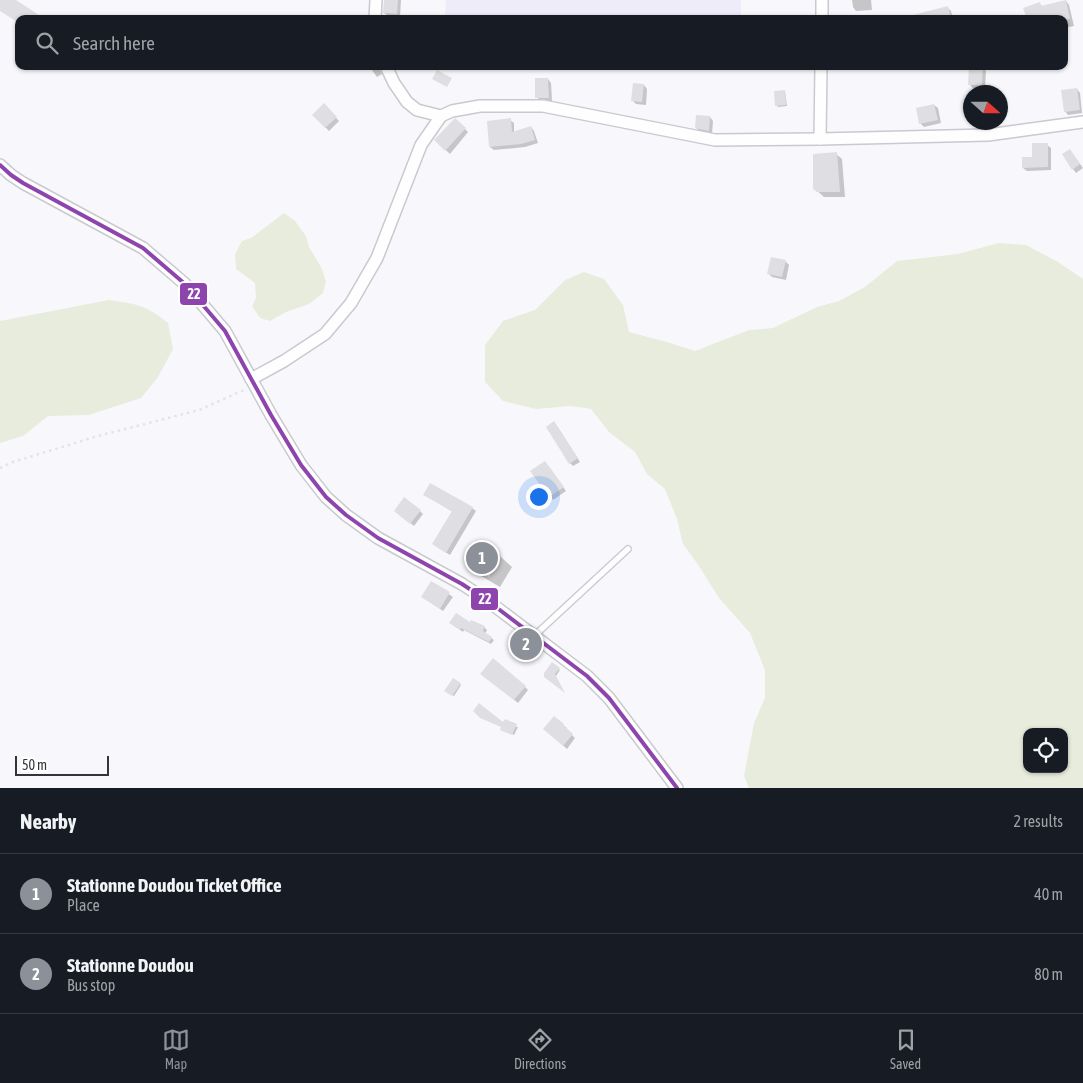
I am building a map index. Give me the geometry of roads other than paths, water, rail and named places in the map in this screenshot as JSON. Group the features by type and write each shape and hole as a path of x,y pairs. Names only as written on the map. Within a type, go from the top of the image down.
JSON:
{"street":[{"path":"375,15 376,0"},
{"path":"822,0 822,15"},
{"path":"388,70 407,102 417,110 440,116 480,106 543,106 715,140 988,135 1083,122"},
{"path":"820,139 822,70"},
{"path":"253,382 325,334 363,285 377,258 422,145 440,116"},
{"path":"0,165 10,175 23,183 144,248 185,284 226,331 301,465 326,497 346,515 378,538 462,584 569,660 602,690 677,788"}],"lane":[{"path":"534,636 628,549"}],"place":[{"name":"Stationne Doudou Ticket Office","path":"482,558"},
{"name":"Stationne Doudou","path":"526,644"}]}
